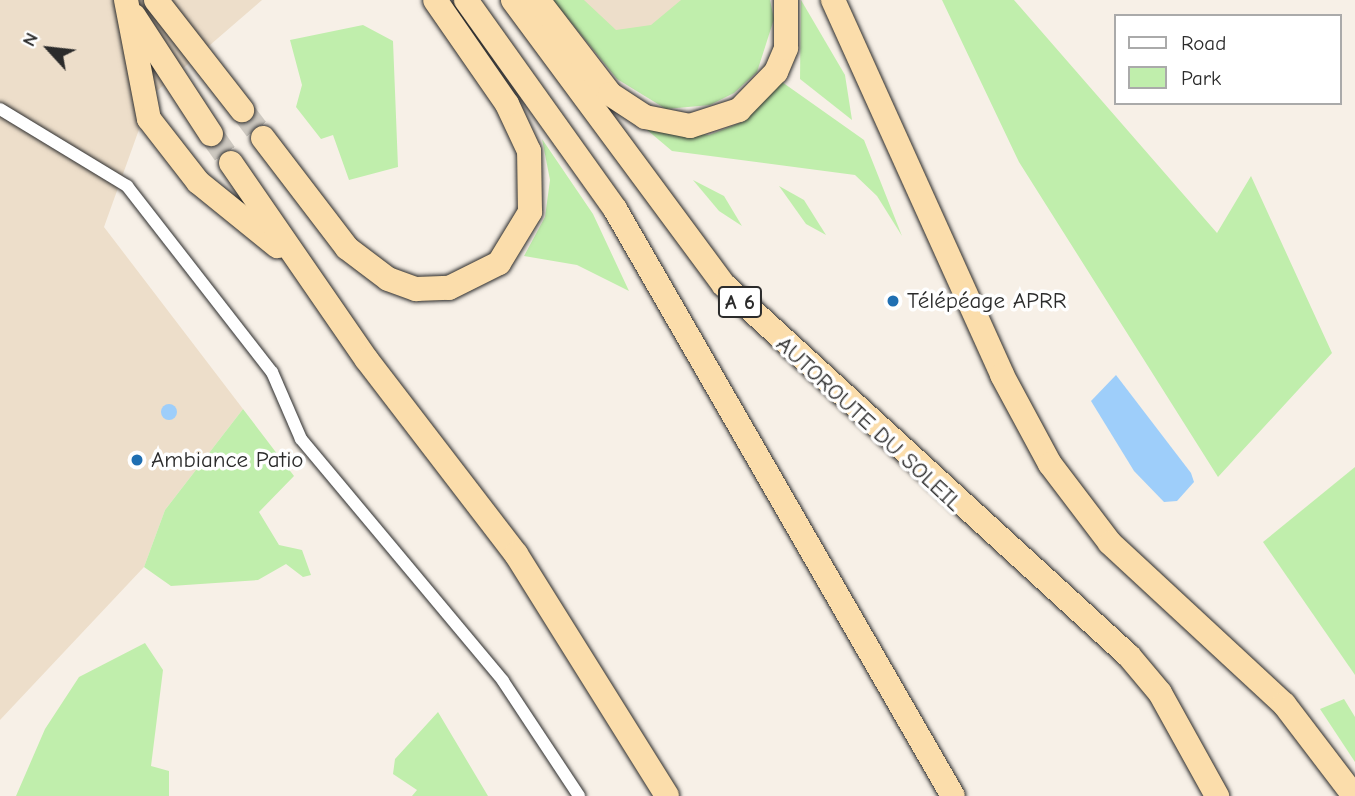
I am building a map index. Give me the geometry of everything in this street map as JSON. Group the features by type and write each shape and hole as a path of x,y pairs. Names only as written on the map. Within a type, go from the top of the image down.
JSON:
{"highway":[{"path":"126,0 211,134"},
{"path":"126,0 149,119 198,182 298,263"},
{"path":"156,0 242,110"},
{"path":"263,138 347,248 388,279 416,289 449,288 499,263 530,212 529,151 507,104 435,0"},
{"path":"466,0 615,209 953,796"},
{"name":"AUTOROUTE DU SOLEIL","path":"513,0 724,285 1129,656 1160,693 1217,796"},
{"path":"538,0 610,94 645,117 690,126 739,110 776,72 786,48 786,0"},
{"path":"833,0 1002,375 1049,464 1125,559 1284,704 1354,796"},
{"path":"232,163 298,263 516,554 667,796"}],"street":[{"path":"0,109 127,186 272,372 301,439 503,681 579,796"}],"shaded area":[{"path":"0,0 262,0 151,96 104,227 243,409 165,510 144,567 0,720"},
{"path":"570,0 709,0 622,41"}],"green space":[{"path":"553,0 584,0 616,30 651,25 681,0 770,0 774,19 757,72 734,93 710,105 666,109 617,79"},
{"path":"801,0 845,75 852,120 800,79"},
{"path":"942,0 1014,0 1217,233 1251,176 1332,353 1218,477 1019,162"},
{"path":"363,25 393,41 398,167 349,180 333,135 321,139 296,107 302,85 290,40"},
{"path":"782,82 864,140 902,236 877,196 855,175 672,151 646,129 709,135 745,121"},
{"path":"542,139 593,214 629,291 577,265 524,256 545,217 550,180"},
{"path":"693,180 724,196 742,226 719,211"},
{"path":"779,186 804,200 826,235 806,224"},
{"path":"243,409 294,476 259,512 279,545 302,550 311,575 303,577 286,564 258,580 171,586 144,567 165,510"},
{"path":"1355,467 1355,675 1263,542"},
{"path":"145,643 163,670 151,766 169,771 169,796 16,796 45,729 79,677"},
{"path":"1344,699 1355,717 1355,762 1320,709"},
{"path":"438,712 488,796 412,796 417,790 393,774 395,759"}],"water":[{"path":"1116,375 1191,473 1194,482 1177,501 1164,502 1134,471 1091,401"},
{"path":"169,404 177,412 169,420 161,412"}],"tunnel":[{"path":"242,110 263,138"},
{"path":"211,134 231,163"}],"place":[{"name":"Télépéage APRR","path":"893,301"},
{"name":"Ambiance Patio","path":"137,460"}]}
